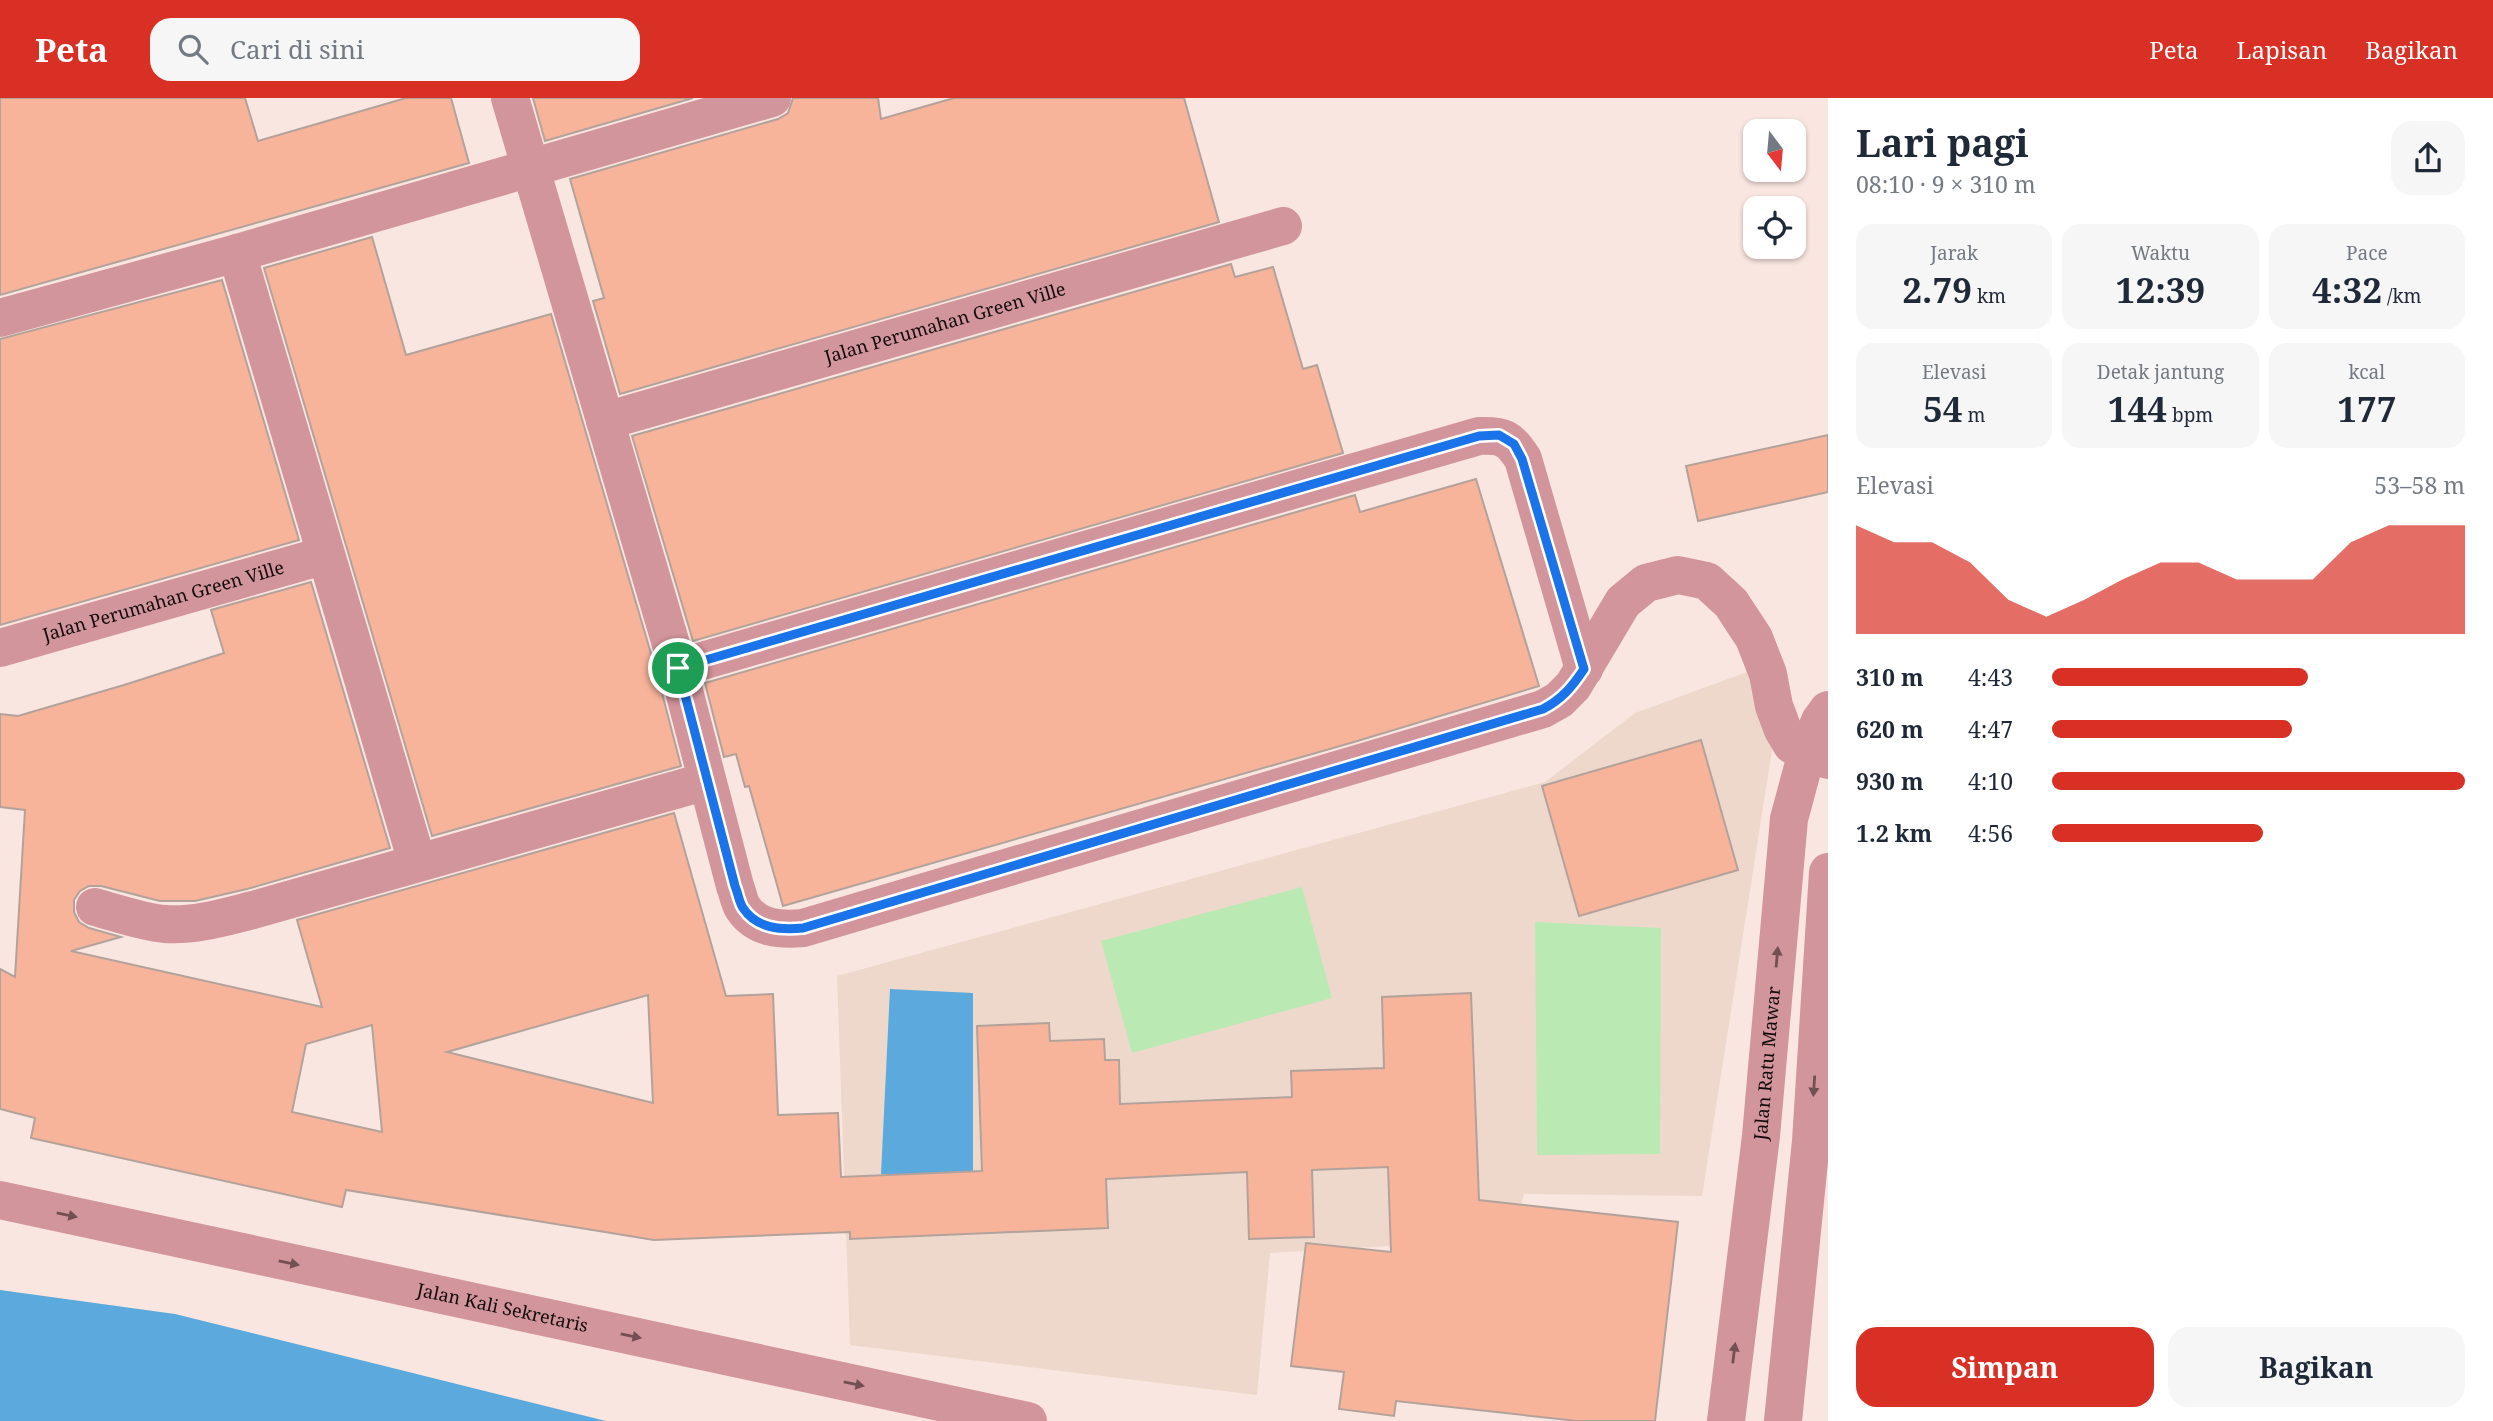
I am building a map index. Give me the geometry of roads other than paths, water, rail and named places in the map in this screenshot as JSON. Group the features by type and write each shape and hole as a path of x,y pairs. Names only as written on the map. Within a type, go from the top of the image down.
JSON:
{"street":[{"path":"510,98 678,668 743,908 759,923 781,930 803,928 1543,709 1559,700 1573,686 1623,602 1646,583 1678,575 1707,581 1731,603 1754,638 1768,674 1774,706 1783,730 1792,745 1817,756"},
{"path":"0,318 237,253 772,98"},
{"name":"Jalan Perumahan Green Ville","path":"605,421 1283,226"},
{"path":"237,253 417,862"},
{"path":"678,668 1479,436 1499,435 1514,444 1522,459 1584,669"},
{"name":"Jalan Perumahan Green Ville","path":"0,648 326,555"},
{"name":"Jalan Ratu Mawar","path":"1726,1421 1761,1136 1789,819 1817,756 1820,721 1828,710"},
{"path":"95,907 162,924 190,923 253,910 707,781"},
{"path":"1783,1421 1819,1142 1828,872"},
{"path":"1761,1136 1819,1142"},
{"name":"Jalan Kali Sekretaris","path":"0,1200 1014,1420"}],"water":[{"path":"890,989 973,993 973,1175 881,1174"},
{"path":"0,1290 175,1314 606,1421 0,1421"}]}
